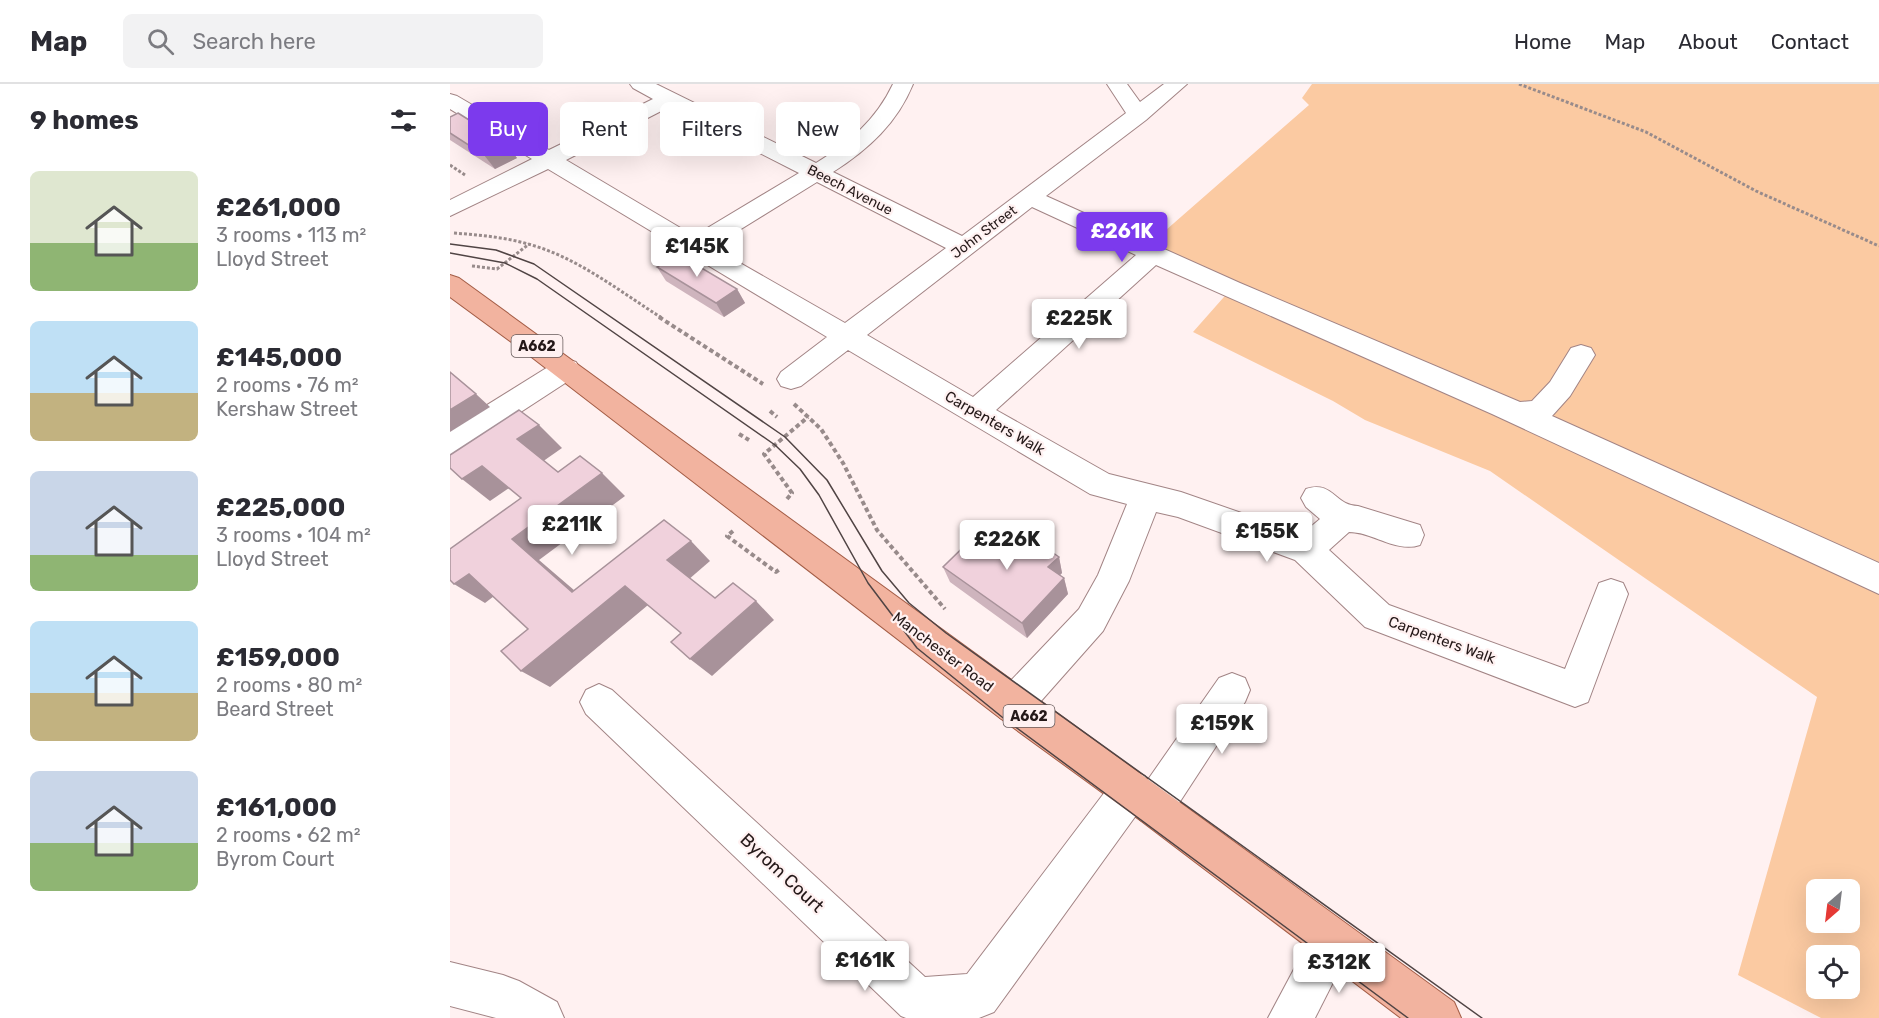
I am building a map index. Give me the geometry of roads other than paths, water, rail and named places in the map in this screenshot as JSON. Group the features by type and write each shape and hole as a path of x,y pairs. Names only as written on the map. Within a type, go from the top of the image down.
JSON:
{"main road":[{"name":"Manchester Road","path":"458,276 566,369 1013,705 1438,1018"}],"street":[{"name":"Beech Avenue","path":"640,84 964,247"},
{"path":"694,247 816,173 873,130 895,104 903,84"},
{"path":"1117,84 1138,115"},
{"name":"John Street","path":"783,389 846,336 1177,84"},
{"path":"450,209 669,99"},
{"name":"Carpenters Walk","path":"450,100 694,247 1101,485 1181,505 1307,550 1377,616 1575,690 1611,594"},
{"path":"1030,197 1231,289 1517,412 1879,579"},
{"path":"975,412 1153,254"},
{"path":"1517,412 1540,411 1560,389 1581,355"},
{"path":"450,443 566,369"},
{"path":"1013,705 1091,620 1112,581 1146,497"},
{"path":"1317,498 1342,519 1358,519 1407,536"},
{"path":"1307,550 1342,519"},
{"name":"Byrom Court","path":"599,702 917,1000 978,996 1232,690"},
{"path":"1291,1018 1332,941"},
{"path":"450,984 503,998 541,1018"}],"tram line":[{"path":"450,244 496,250 534,264 785,437 827,480 882,571 909,603 946,633 1482,1018"},
{"path":"450,253 505,263 537,279 775,445 800,469 819,495 868,583 917,648 1002,717 1408,1018"}]}
